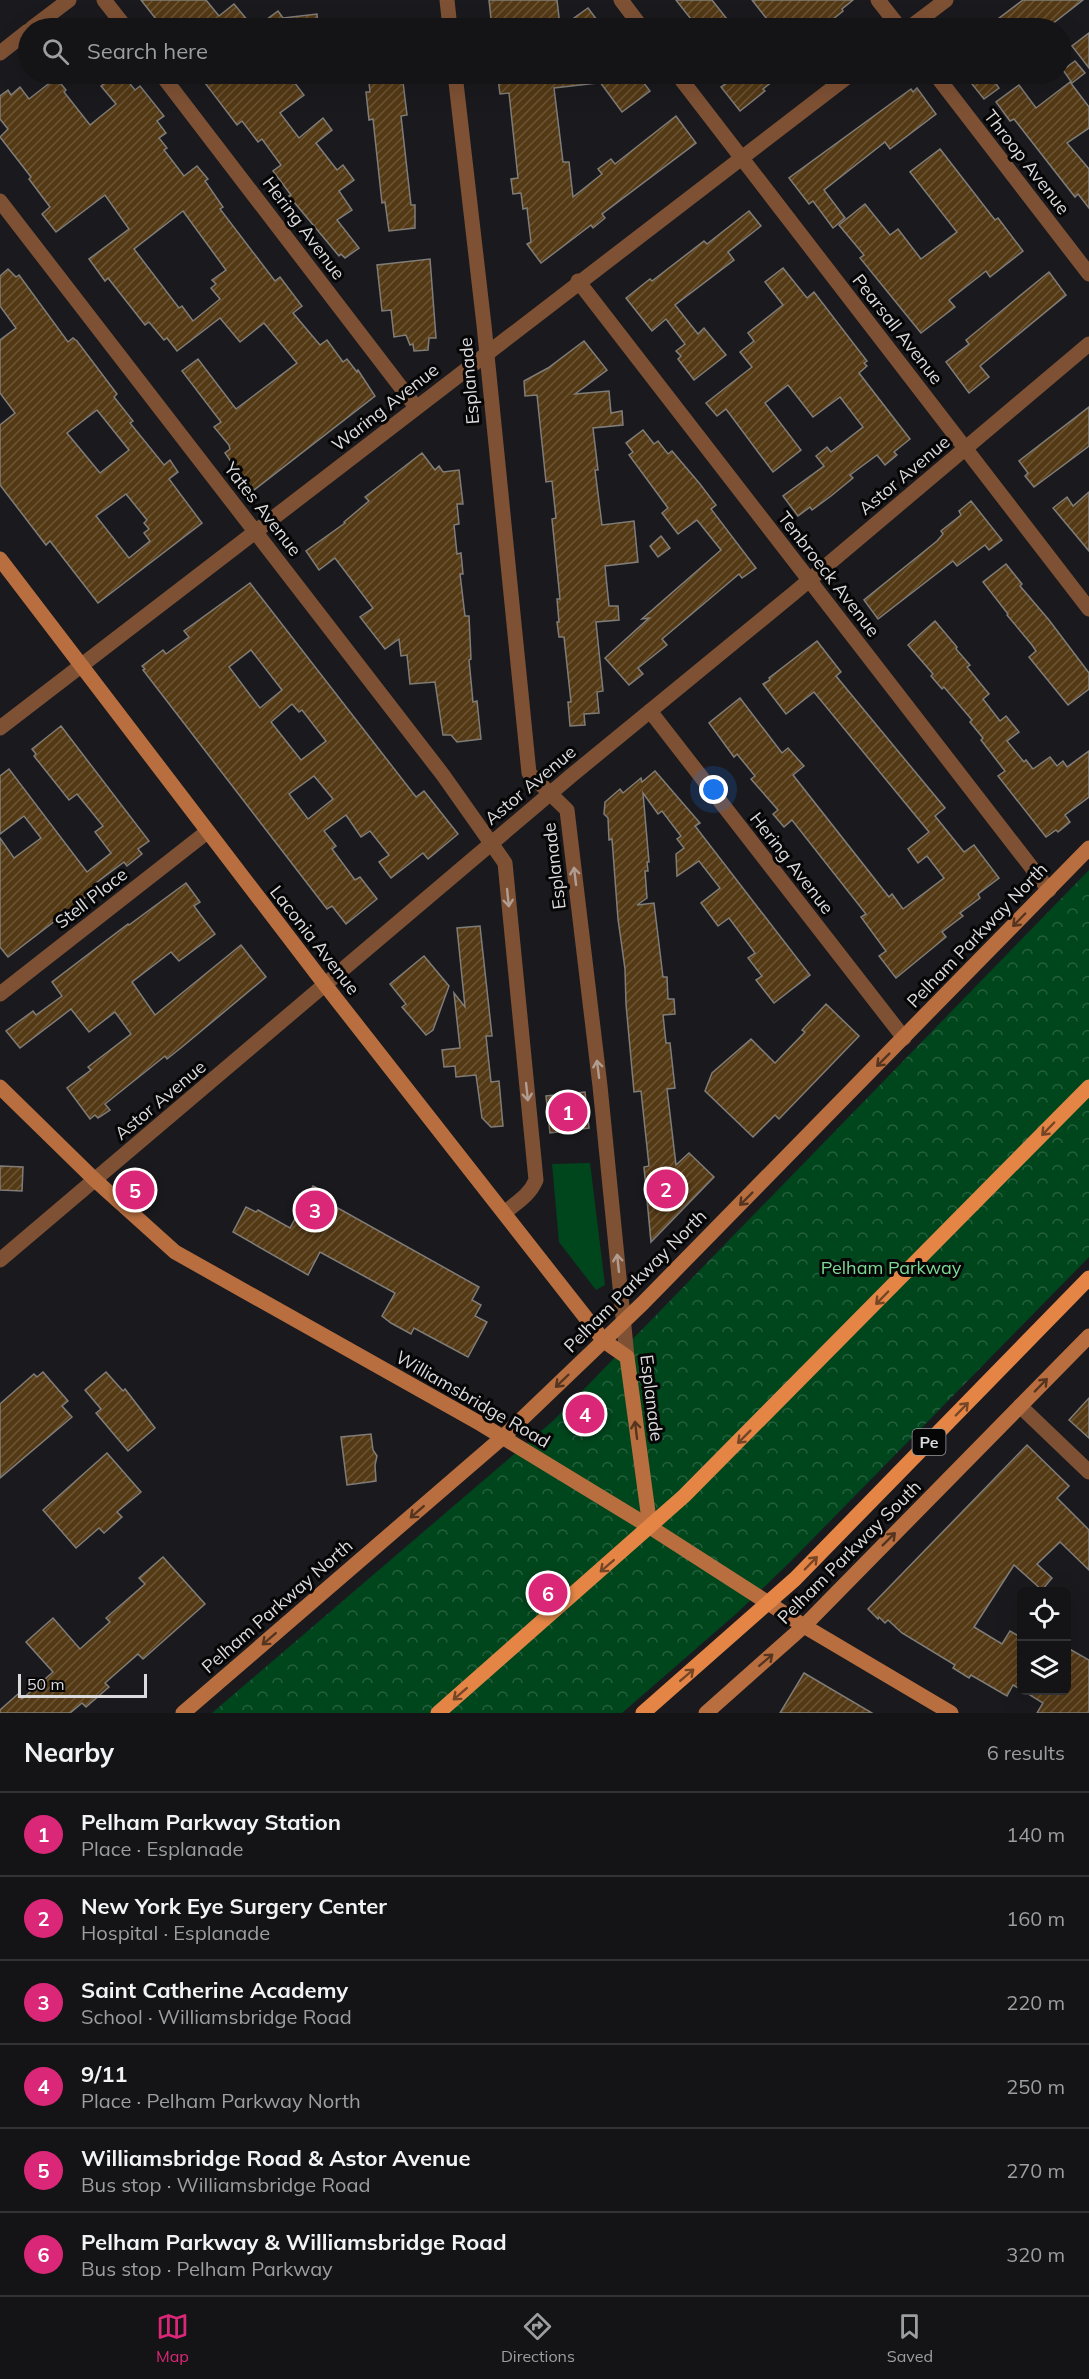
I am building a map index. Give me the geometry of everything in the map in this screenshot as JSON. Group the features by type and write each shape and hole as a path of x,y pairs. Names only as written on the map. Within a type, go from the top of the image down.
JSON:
{"main road":[{"path":"438,1713 650,1527 786,1396 1089,1087"},
{"name":"Pe","path":"643,1713 795,1579 1089,1278"}],"street":[{"path":"46,18 69,0"},
{"path":"104,0 118,18"},
{"path":"447,0 449,18"},
{"path":"621,0 634,18"},
{"path":"878,0 892,18"},
{"path":"922,18 946,0"},
{"path":"0,53 18,39"},
{"name":"Hering Avenue","path":"169,84 416,407"},
{"name":"Esplanade","path":"456,84 529,773 567,810 600,1086 627,1357 650,1527"},
{"name":"Pearsall Avenue","path":"685,84 1089,609"},
{"name":"Waring Avenue","path":"0,728 578,281 838,84"},
{"name":"Throop Avenue","path":"943,84 1089,274"},
{"name":"Yates Avenue","path":"0,201 443,776 491,844"},
{"name":"Tenbroeck Avenue","path":"578,281 1049,890"},
{"name":"Astor Avenue","path":"0,1260 550,794 1089,344"},
{"name":"Laconia Avenue","path":"0,559 207,832 604,1341 627,1357"},
{"name":"Hering Avenue","path":"650,711 904,1038"},
{"name":"Stell Place","path":"0,994 207,832"},
{"path":"491,844 505,863 536,1180 533,1188 504,1213"},
{"name":"Pelham Parkway North","path":"183,1713 503,1437 624,1322 1089,848"},
{"name":"Williamsbridge Road","path":"0,1088 95,1180 175,1252 503,1437 650,1527 804,1626 951,1713"},
{"name":"Pelham Parkway South","path":"706,1713 804,1626 1089,1336"},
{"path":"1020,1406 1089,1472"}],"green space":[{"name":"Pelham Parkway","path":"1089,870 1089,1257 789,1563 737,1613 622,1713 212,1713 554,1420"},
{"path":"590,1163 605,1285 596,1290 559,1242 552,1164"}],"building":[{"path":"141,0 206,0 219,16 234,4 246,18 155,18"},
{"path":"489,0 557,0 559,18 491,18"},
{"path":"676,0 712,0 726,18 690,18"},
{"path":"752,0 853,0 834,18 766,18"},
{"path":"1023,0 1083,0 1060,18 999,18"},
{"path":"588,8 596,18 574,18"},
{"path":"278,11 283,18 269,18"},
{"path":"317,14 317,18 283,18"},
{"path":"1089,33 1089,68 1072,46"},
{"path":"1075,61 1085,73 1072,83 1071,82 1071,64"},
{"path":"1071,83 1089,107 1089,128 1067,143 1089,169 1089,208 1078,194 1075,197 1014,119 1010,121 996,102 1019,85 1036,108"},
{"path":"48,84 61,84 66,90 64,92 90,125 116,104 101,86 104,84 130,84 135,90 140,86 164,116 157,121 166,133 159,138 167,148 164,150 184,176 197,166 208,179 205,181 223,207 220,209 275,281 280,277 302,306 293,313 320,345 327,340 343,362 347,359 357,372 358,370 375,396 254,490 244,477 242,478 225,453 230,449 229,445 214,427 221,422 182,371 198,359 236,409 297,363 264,323 240,342 220,318 177,351 167,338 164,340 149,322 145,325 108,278 105,281 89,259 129,229 105,195 56,232 42,214 50,207 29,179 31,177 0,137 8,129 0,119 0,96 8,90 11,95 20,87 29,99","holes":["183,211 226,270 212,280 216,284 211,288 220,299 193,321 182,306 179,308 134,249"]},
{"path":"206,84 296,84 304,95 280,113 299,138 323,118 332,130 316,143 337,170 343,165 354,180 339,191 352,210 337,220 359,248 345,258 341,254 339,256 289,196 291,195 273,171 281,165 262,139 258,142 242,121 237,125"},
{"path":"369,84 403,84 407,115 401,116 411,205 415,205 415,228 389,231 385,202 382,203 373,119 369,120 366,92 370,92"},
{"path":"499,84 588,84 554,88 563,162 569,162 573,197 602,174 598,169 611,159 615,164 676,116 696,143 602,214 605,218 593,228 591,225 541,263 527,244 531,242 527,208 523,209 521,193 513,194 511,179 518,178 509,93 500,94"},
{"path":"601,84 645,84 650,91 622,112"},
{"path":"725,84 769,84 763,89 765,91 740,111 721,87"},
{"path":"972,84 996,84 999,88 984,99"},
{"path":"917,88 936,114 890,149 885,142 824,190 845,218 833,228 813,201 809,204 789,178 911,89 913,92"},
{"path":"940,149 995,220 998,218 1023,251 990,277 986,271 949,300 955,307 921,333 860,258 864,255 839,225 865,204 890,235 898,229 921,259 957,232 910,172"},
{"path":"749,211 761,226 728,252 734,260 675,305 698,334 704,328 726,355 694,380 678,359 681,356 676,351 685,344 666,319 652,331 626,298 704,241 707,244"},
{"path":"430,259 436,338 429,338 428,350 414,351 413,344 410,345 406,335 394,337 391,310 382,311 377,265"},
{"path":"783,268 807,298 814,292 867,361 864,363 867,366 859,373 910,439 894,452 897,455 885,465 877,455 850,475 853,478 831,496 812,510 810,507 798,516 783,496 824,466 816,456 827,447 831,452 863,427 840,397 813,417 788,385 765,403 801,450 773,472 726,409 717,416 706,403 752,367 740,352 754,341 748,333 783,305 765,282"},
{"path":"8,269 16,277 19,275 68,342 73,338 77,341 117,394 114,397 133,421 130,423 164,465 170,460 178,472 169,479 202,523 98,603 50,541 46,545 0,485 0,425 15,413 0,393 0,340 16,328 0,306 0,276","holes":["97,410 129,450 100,473 67,433","126,494 147,520 144,523 149,529 144,533 150,541 129,558 96,516"]},
{"path":"1049,272 1066,295 980,366 989,377 969,393 946,362 969,344 966,340"},
{"path":"584,341 607,370 575,394 609,391 611,413 622,411 623,425 593,428 598,470 595,470 602,525 634,521 638,562 605,566 609,606 618,606 619,620 596,622 603,691 597,692 599,713 584,714 585,725 570,726 568,702 571,702 564,637 559,637 557,622 559,622 557,599 560,599 552,519 556,518 552,481 546,482 537,395 525,396 524,381 548,368"},
{"path":"1089,407 1089,446 1034,487 1025,476 1028,473 1019,461"},
{"path":"643,430 654,444 658,441 668,454 672,451 700,484 716,505 711,509 756,568 742,578 739,574 662,639 667,645 638,668 643,674 629,685 605,658 649,618 642,619 721,550 697,520 678,534 662,513 668,508 629,455 633,452 626,443"},
{"path":"422,453 435,470 439,466 443,472 459,470 463,504 457,504 459,524 454,525 457,554 461,553 463,574 460,574 465,616 469,616 471,659 469,660 473,702 477,701 481,739 457,742 451,735 443,735 435,682 410,684 407,655 401,656 399,639 385,649 360,617 373,608 335,558 319,570 306,551 345,523 369,501 365,497"},
{"path":"1089,492 1089,551 1053,508 1067,497 1073,506"},
{"path":"971,501 1002,540 989,550 985,545 957,566 953,561 878,619 864,600 937,541 943,534 941,531 961,515 959,511"},
{"path":"661,536 670,548 658,557 650,546"},
{"path":"1006,564 1022,584 1020,586 1089,673 1089,689 1068,705 1029,657 1036,651 983,582"},
{"path":"250,583 416,797 424,791 458,834 428,859 423,853 391,878 379,862 389,855 370,831 361,837 346,815 324,831 336,846 332,849 355,880 360,877 377,899 346,924 332,906 327,909 143,670 145,669 142,666 163,650 166,654 189,637 184,631","holes":["251,650 282,690 260,708 229,667","292,704 299,712 302,710 326,741 301,760 271,722","314,776 333,799 308,819 289,794"]},
{"path":"935,621 957,647 956,649 970,665 967,667 989,694 983,699 1000,721 1006,716 1019,732 1007,741 1024,762 1026,760 1033,769 1050,757 1057,766 1063,761 1067,767 1089,751 1089,797 1065,815 1070,822 1058,832 1056,830 1046,837 998,776 1005,771 981,740 983,738 970,722 972,720 944,687 942,689 931,676 933,674 908,645"},
{"path":"817,641 841,672 836,676 945,808 935,816 964,852 974,845 999,878 978,894 980,898 960,913 963,916 942,932 946,937 896,978 879,956 886,951 861,917 866,914 792,820 784,827 773,814 778,810 751,779 755,776 737,754 734,757 709,723 740,698 782,753 788,748 804,766 793,775 889,897 892,894 903,909 944,878 927,856 918,863 908,849 929,832 814,692 786,714 763,684"},
{"path":"61,726 149,841 138,849 142,854 127,866 124,862 96,883 99,887 8,957 0,947 0,838 14,858 41,838 24,816 0,834 0,776 9,769 87,872 111,853 95,832 103,826 77,794 69,800 34,756 36,754 32,749"},
{"path":"655,771 700,823 695,826 810,975 774,1003 756,980 762,976 748,958 755,953 729,918 718,926 701,903 720,888 699,861 677,876 676,854 684,848 677,839 681,836 662,811 658,814 643,793 649,862 647,862 648,871 645,871 647,898 637,905 654,903 663,977 667,977 668,999 674,999 675,1014 663,1015 666,1043 670,1043 675,1088 667,1089 676,1165 689,1153 714,1177 651,1242 644,1167 649,1166 641,1091 634,1092 612,839 609,840 608,818 604,814 605,802 620,789 623,793 641,778 642,782"},
{"path":"186,883 200,902 194,906 215,934 179,961 171,952 132,982 155,1015 241,945 266,977 167,1059 165,1056 105,1104 110,1110 98,1118 95,1115 90,1119 67,1088 91,1070 88,1067 131,1034 115,1012 89,1032 71,1009 20,1048 6,1031 33,1011 36,1015 62,996 52,982"},
{"path":"480,926 492,1036 486,1036 491,1082 499,1081 503,1126 491,1127 482,1118 476,1075 456,1077 455,1066 444,1067 442,1050 460,1048 454,993 465,1007 457,928"},
{"path":"424,956 449,986 433,1030 426,1035 402,1007 406,1004 390,984"},
{"path":"826,1004 859,1036 779,1119 775,1115 753,1137 705,1091 712,1073 751,1039 775,1063 805,1032 802,1030"},
{"path":"585,1092 589,1128 550,1133 546,1096"},
{"path":"0,1166 23,1167 22,1191 0,1190"},
{"path":"313,1186 331,1196 327,1202 479,1287 472,1300 481,1305 475,1316 487,1322 468,1357 414,1328 411,1334 391,1323 382,1316 395,1293 320,1252 308,1275 233,1232 246,1207 256,1212 258,1210 290,1228"},
{"path":"43,1372 68,1401 62,1406 72,1417 0,1478 0,1404 34,1374 37,1377"},
{"path":"106,1372 123,1391 125,1389 155,1428 128,1451 96,1413 101,1409 85,1390"},
{"path":"1089,1398 1089,1438 1069,1420"},
{"path":"371,1434 373,1450 377,1456 376,1481 347,1485 341,1437"},
{"path":"1027,1445 1069,1486 1057,1498 1089,1530 1089,1570 1060,1542 1037,1564 1052,1578 1044,1587 1039,1587 1014,1565 974,1627 1002,1644 1010,1631 1017,1635 1017,1687 1013,1685 1007,1696 971,1675 969,1678 953,1668 955,1665 902,1633 888,1620 885,1623 879,1617 878,1619 868,1609"},
{"path":"107,1453 141,1492 117,1512 122,1517 104,1533 99,1528 76,1548 43,1510"},
{"path":"163,1557 205,1604 143,1659 138,1654 105,1683 109,1687 86,1707 82,1703 70,1713 0,1713 0,1710 18,1694 22,1699 53,1672 26,1642 53,1618 80,1649 110,1622 106,1618 145,1584 139,1578"},
{"path":"1071,1650 1089,1660 1089,1713 1037,1713 1043,1703 1030,1695 1071,1695"},
{"path":"804,1673 872,1713 780,1713"}],"place":[{"name":"Pelham Parkway Station","path":"568,1112"},
{"name":"New York Eye Surgery Center","path":"666,1189"},
{"name":"Williamsbridge Road & Astor Avenue","path":"135,1190"},
{"name":"Saint Catherine Academy","path":"315,1210"},
{"name":"9/11","path":"585,1414"},
{"name":"Pelham Parkway & Williamsbridge Road","path":"548,1593"}]}
